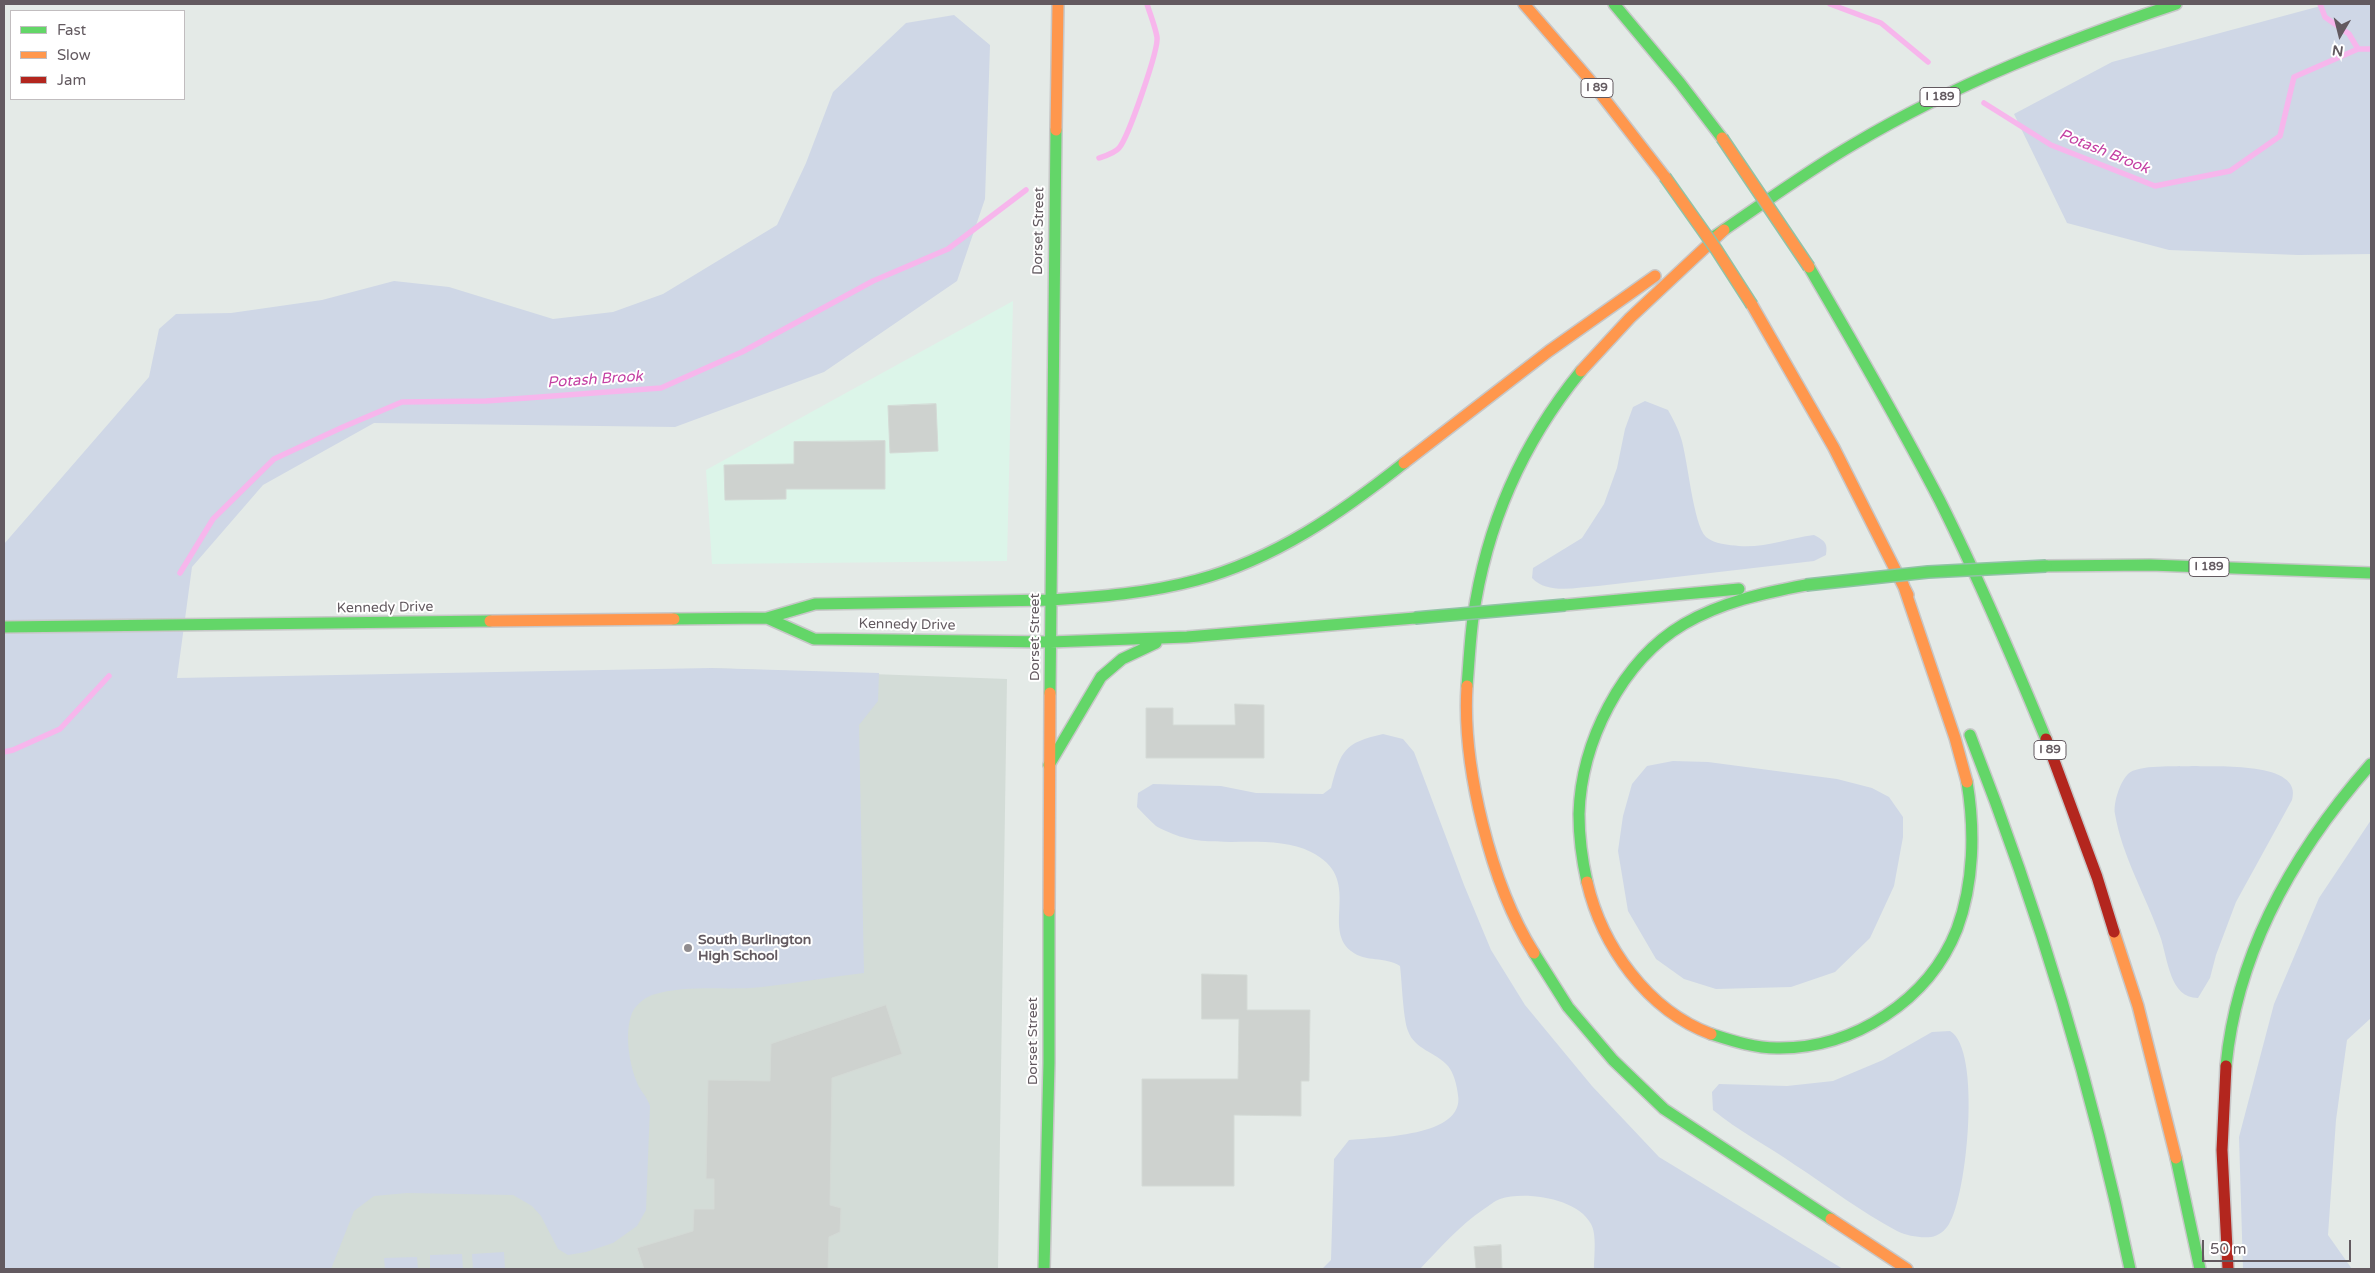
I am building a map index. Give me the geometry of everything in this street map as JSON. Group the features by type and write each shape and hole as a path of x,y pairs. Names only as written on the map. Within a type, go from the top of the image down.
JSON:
{"main road":[{"name":"Dorset Street","path":"1044,1269 1049,1063 1050,600 1058,4"},
{"name":"I 89","path":"1524,4 1589,79 1665,177 1711,242 1752,305 1808,398 1841,460 1903,584 1954,700"},
{"name":"I 89","path":"1614,4 1680,83 1722,138 1809,267 1861,356 1943,508 2006,643 2055,764 2100,887 2140,1017 2183,1186 2200,1269"},
{"name":"I 189","path":"1724,230 1812,168 1938,99 2044,52 2176,4"},
{"name":"Kennedy Drive","path":"4,627 767,618 815,604 1050,600 1124,593 1199,579 1247,563 1298,539 1370,492 1445,430 1604,312 1724,230"},
{"path":"1724,230 1626,322 1579,373 1546,417 1512,481 1496,521 1483,563 1471,631 1466,711 1472,779 1489,851 1522,935 1559,996 1603,1052 1638,1087 1670,1113 1907,1269"},
{"name":"I 189","path":"1806,586 1928,572 2046,566 2150,565 2371,573"},
{"path":"1806,586 1760,593 1714,608 1682,624 1653,648 1628,676 1600,725 1586,760 1578,813 1579,849 1592,906 1610,942 1633,975 1661,1004 1693,1026 1728,1040 1768,1048 1810,1046 1831,1042 1852,1035 1889,1014 1906,1002 1931,974 1951,942 1959,921 1969,879 1971,855 1970,808 1967,785 1956,740 1903,584"},
{"path":"1049,765 1081,707 1106,672 1134,652 1156,643 1179,637 1415,618 1708,591 1806,586"},
{"name":"Kennedy Drive","path":"767,618 814,639 1050,642 1179,637"},
{"path":"1965,724 2013,847 2057,980 2096,1116 2130,1269"},
{"path":"2228,1269 2222,1111 2231,1032 2245,975 2265,922 2292,869 2341,797 2371,764"}],"shaded area":[{"path":"2328,4 2371,4 2371,254 2298,255 2169,250 2067,223 2014,114 2112,62"},
{"path":"954,15 990,45 985,199 957,281 824,372 675,427 374,423 263,485 192,567 177,678 710,668 879,673 878,701 859,725 864,973 762,987 679,990 649,996 636,1006 629,1023 628,1039 630,1057 637,1084 650,1106 646,1210 637,1226 613,1243 586,1252 568,1255 558,1249 541,1216 532,1206 513,1195 407,1193 374,1196 354,1211 331,1269 4,1269 4,544 149,377 159,329 176,314 231,313 322,300 394,281 449,287 553,319 613,312 663,294 777,225 806,163 833,92 906,23"},
{"path":"1013,301 1007,561 712,564 706,470"},
{"path":"1645,401 1668,410 1677,427 1684,448 1698,519 1701,530 1706,537 1722,544 1749,546 1814,535 1825,543 1827,548 1826,555 1814,561 1563,589 1546,587 1532,578 1533,568 1582,538 1604,504 1617,468 1625,429 1633,407"},
{"name":"South Burlington High School","path":"710,668 1007,679 998,1269 4,1269 4,1104"},
{"path":"1383,734 1403,739 1414,752 1464,885 1491,950 1525,1005 1592,1086 1659,1157 1843,1269 1594,1269 1594,1234 1591,1224 1584,1215 1563,1203 1550,1199 1523,1196 1500,1199 1484,1209 1442,1245 1420,1269 1322,1269 1331,1260 1334,1159 1349,1140 1398,1136 1417,1132 1434,1127 1448,1119 1456,1109 1458,1095 1454,1076 1443,1061 1416,1043 1408,1031 1400,966 1388,961 1357,955 1343,941 1339,916 1339,888 1335,875 1327,863 1311,852 1295,846 1279,843 1207,841 1173,834 1156,826 1137,807 1138,793 1153,784 1221,786 1256,793 1323,794 1331,788 1338,765 1346,750 1360,741"},
{"path":"1673,761 1708,762 1837,779 1872,788 1889,797 1903,817 1903,837 1894,886 1870,938 1835,972 1791,987 1716,989 1684,979 1656,959 1628,911 1618,851 1623,816 1632,784 1647,766"},
{"path":"2149,767 2237,767 2272,772 2285,778 2292,787 2292,800 2236,902 2216,955 2210,978 2198,998 2188,996 2175,984 2160,936 2123,845 2115,814 2116,799 2120,787 2128,774"},
{"path":"2371,820 2371,1018 2347,1040 2336,1120 2328,1235 2352,1269 2243,1269 2239,1137 2274,1004 2319,898"},
{"path":"1950,1031 1960,1043 1966,1065 1968,1124 1966,1155 1956,1208 1947,1227 1941,1233 1931,1237 1909,1235 1884,1224 1743,1132 1713,1110 1712,1092 1719,1084 1787,1086 1833,1081 1883,1060 1932,1032"},
{"path":"504,1252 505,1269 473,1269 472,1254"},
{"path":"462,1254 463,1269 430,1269 430,1255"},
{"path":"417,1257 418,1269 385,1269 384,1258"}],"building":[{"path":"936,404 938,451 890,453 888,406"},
{"path":"885,441 885,489 786,489 786,499 725,500 724,465 794,464 794,442"},
{"path":"1235,704 1264,705 1264,758 1146,758 1146,708 1173,708 1173,725 1235,725"},
{"path":"1202,974 1247,975 1247,1010 1310,1010 1309,1081 1301,1081 1301,1116 1234,1115 1234,1186 1142,1186 1142,1079 1238,1079 1239,1019 1202,1019"},
{"path":"886,1005 902,1054 832,1078 830,1205 841,1208 840,1232 829,1237 828,1269 644,1269 637,1248 693,1231 694,1209 714,1209 714,1179 706,1179 708,1080 770,1081 771,1044"},
{"path":"1501,1245 1502,1269 1476,1269 1474,1247"}],"waterway":[{"name":"Potash Brook","path":"1099,158 1119,148 1136,112 1148,75 1157,37 1147,4"},
{"name":"Potash Brook","path":"1830,4 1881,23 1928,62"},
{"path":"2320,4 2325,17 2349,34 2358,49"},
{"name":"Potash Brook","path":"1984,103 2051,145 2155,186 2230,171 2280,136 2294,77 2358,49 2371,49"},
{"name":"Potash Brook","path":"180,573 213,519 274,459 343,427 402,402 486,401 661,388 742,352 873,281 948,249 1026,190"},
{"name":"Potash Brook","path":"4,752 13,750 60,729 109,676"}],"traffic: fast":[{"path":"1614,4 1680,83 1722,138"},
{"path":"1709,240 1835,155 1931,102 2011,65 2093,33 2176,4"},
{"path":"1050,693 1056,130"},
{"path":"1809,267 1876,383 1940,501 1995,619 2046,739"},
{"path":"1467,686 1472,626 1479,584 1498,518 1510,487 1541,427 1581,371"},
{"path":"1050,600 1142,591 1197,580 1226,571 1280,547 1306,532 1356,499 1404,463"},
{"path":"2046,566 2150,565 2371,573"},
{"path":"1806,585 1928,572 2046,566"},
{"path":"1587,882 1582,857 1579,814 1582,787 1587,760 1596,732 1624,682 1641,659 1661,640 1698,616 1743,599 1806,585"},
{"path":"1565,605 1739,589"},
{"path":"674,619 767,618 815,604 1050,600"},
{"path":"1415,618 1565,605"},
{"path":"767,618 814,639 1050,642"},
{"path":"1050,642 1187,637 1415,618"},
{"path":"4,627 490,621"},
{"path":"1049,765 1101,677 1122,659 1156,643"},
{"path":"1970,735 2018,866 2081,1065 2099,1133 2130,1269"},
{"path":"2226,1066 2232,1023 2243,982 2257,942 2274,903 2318,831 2371,764"},
{"path":"1711,1034 1735,1042 1760,1047 1806,1046 1834,1040 1860,1030 1885,1016 1908,998 1928,978 1944,955 1957,929 1963,911 1970,875 1972,837 1967,782"},
{"path":"1044,1269 1049,1063 1049,911"},
{"path":"1534,953 1568,1007 1613,1060 1664,1109 1831,1219"},
{"path":"2176,1158 2200,1269"}],"traffic: slow":[{"path":"1056,130 1058,4"},
{"path":"1524,4 1589,79 1665,177"},
{"path":"1722,138 1809,267"},
{"path":"1665,177 1716,249 1752,305"},
{"path":"1581,371 1630,318 1724,230"},
{"path":"1404,463 1549,351 1655,276"},
{"path":"1752,305 1834,448 1908,595"},
{"path":"1903,584 1955,738 1967,782"},
{"path":"490,621 674,619"},
{"path":"1467,686 1469,752 1482,824 1505,894 1534,953"},
{"path":"1049,911 1050,693"},
{"path":"1587,882 1594,906 1604,929 1616,952 1631,973 1667,1009 1688,1023 1711,1034"},
{"path":"2114,932 2138,1006 2176,1158"},
{"path":"1831,1219 1907,1269"}],"traffic: jam":[{"path":"2046,739 2097,877 2114,932"},
{"path":"2226,1066 2222,1150 2228,1269"}],"place":[{"name":"South Burlington High School","path":"688,948"}]}
